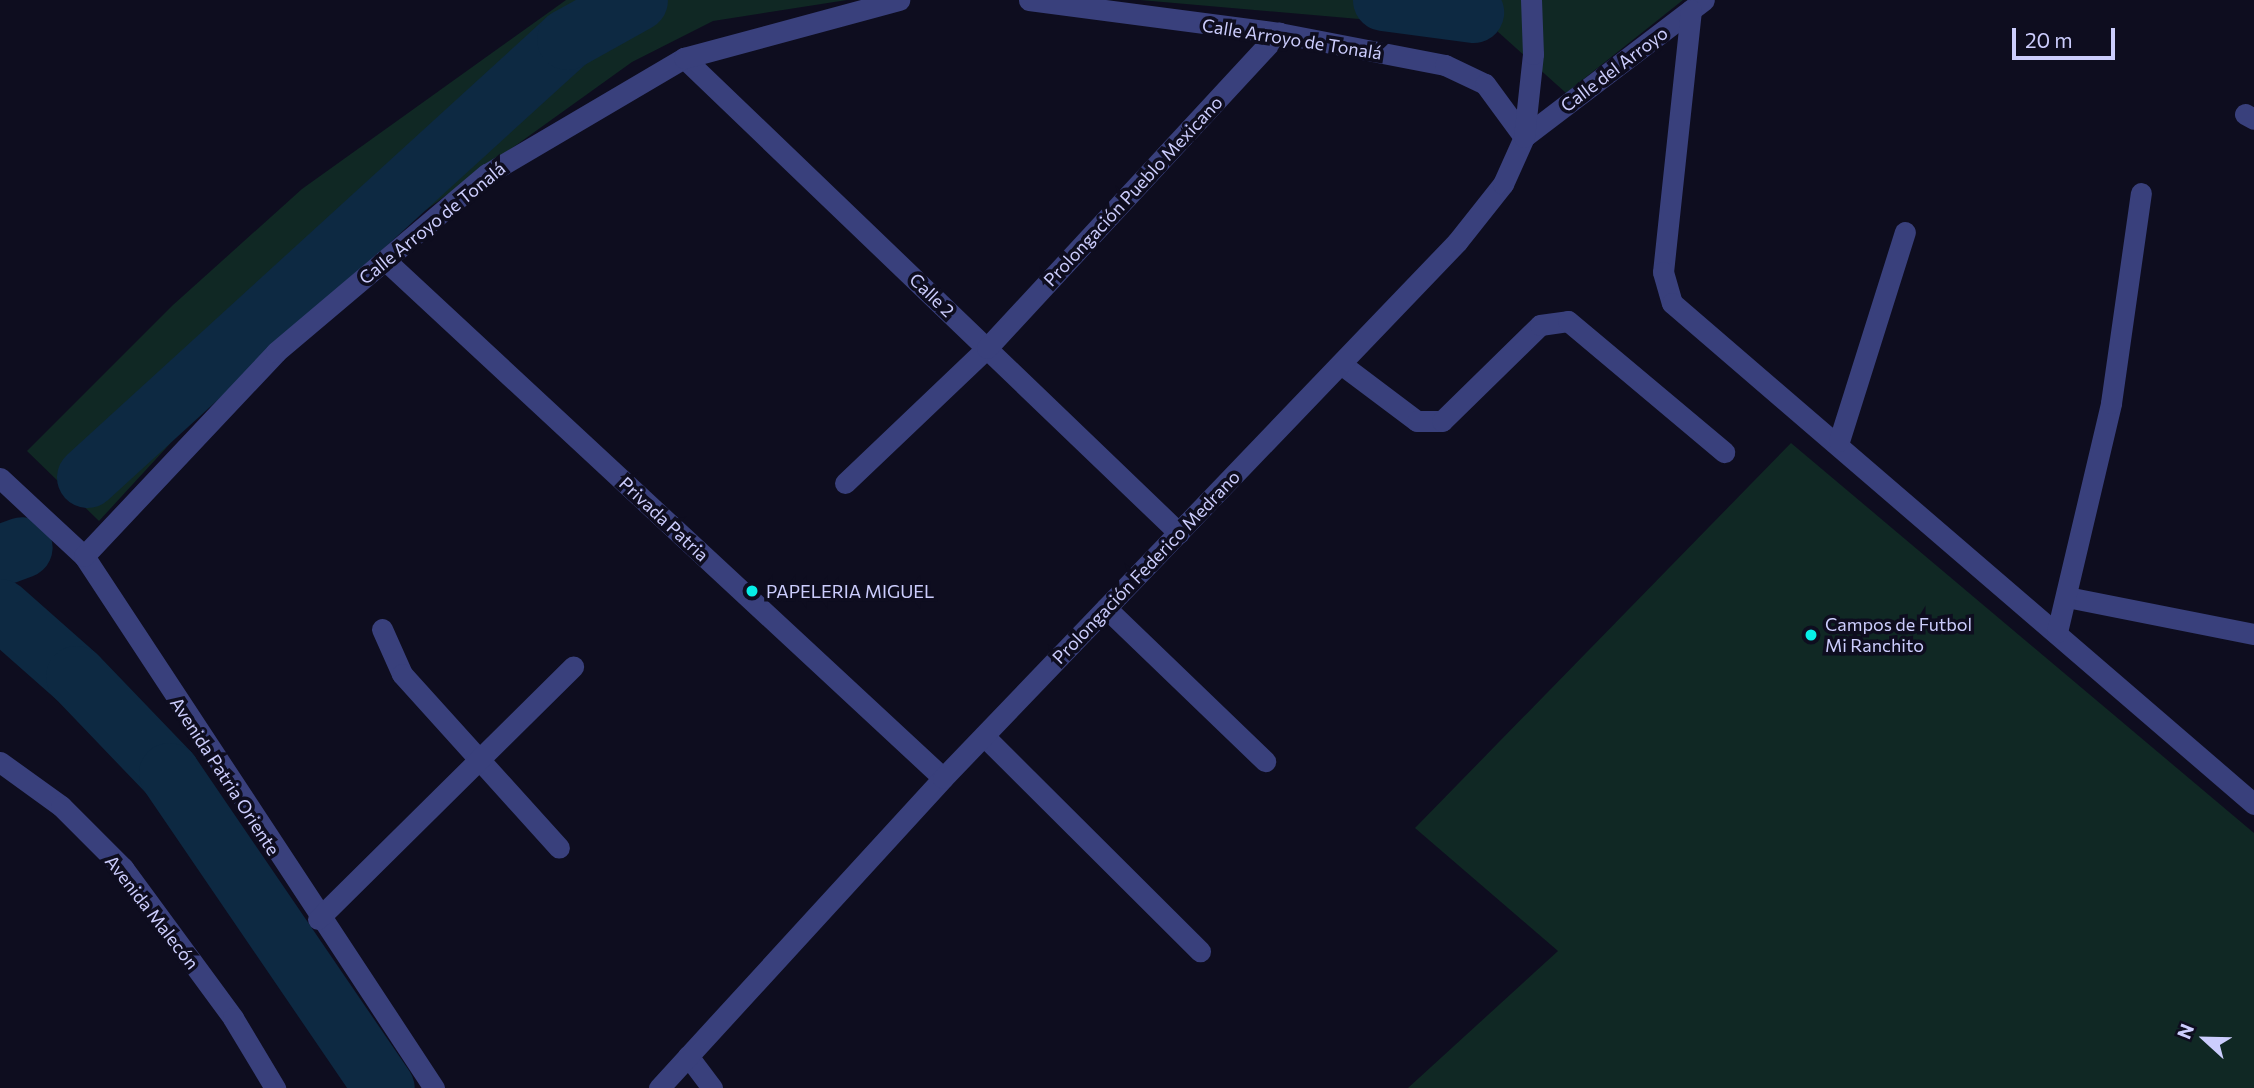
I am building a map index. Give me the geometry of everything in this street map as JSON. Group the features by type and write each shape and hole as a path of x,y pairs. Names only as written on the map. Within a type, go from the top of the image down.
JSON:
{"street":[{"name":"Calle Arroyo de Tonalá","path":"84,556 276,352 487,174 684,58 900,0"},
{"name":"Calle Arroyo de Tonalá","path":"1029,0 1279,33 1460,69 1485,84 1524,137"},
{"name":"Prolongación Federico Medrano","path":"659,1088 943,778 1457,242 1503,184 1524,137 1533,54 1531,0"},
{"name":"Calle del Arroyo","path":"1524,137 1698,5"},
{"path":"1698,5 1663,272 1666,294 1839,441 2254,804"},
{"name":"Prolongación Pueblo Mexicano","path":"845,483 987,348 1279,33"},
{"name":"Calle 2","path":"684,58 1179,533"},
{"path":"2057,632 2111,403 2141,193"},
{"path":"1839,441 1905,232"},
{"name":"Privada Patria","path":"385,260 943,778"},
{"path":"1341,364 1417,421 1441,421 1540,325 1568,321 1724,452"},
{"name":"Avenida Patria Oriente","path":"0,478 84,556 318,919 434,1088"},
{"path":"2067,597 2254,634"},
{"path":"1106,608 1265,761"},
{"path":"383,629 402,674 482,759 559,848"},
{"path":"318,919 573,667"},
{"path":"984,736 1200,951"},
{"name":"Avenida Malecón","path":"0,762 61,806 123,868 233,1018 275,1088"},
{"path":"688,1056 712,1088"}],"green space":[{"path":"566,0 847,0 713,21 632,62 352,263 235,373 99,521 27,451 173,305 302,189"},
{"path":"1140,0 1683,0 1566,93 1497,31"},
{"name":"Campos de Futbol Mi Ranchito","path":"1791,443 2254,833 2254,1088 1408,1088 1558,951 1415,828"}],"waterway":[{"path":"87,477 567,39 637,0"},
{"path":"1383,0 1473,12"},
{"path":"0,555 22,547"},
{"path":"0,609 76,676 169,773 384,1088"}],"place":[{"name":"PAPELERIA MIGUEL","path":"752,591"},
{"name":"Campos de Futbol Mi Ranchito","path":"1811,635"}]}
